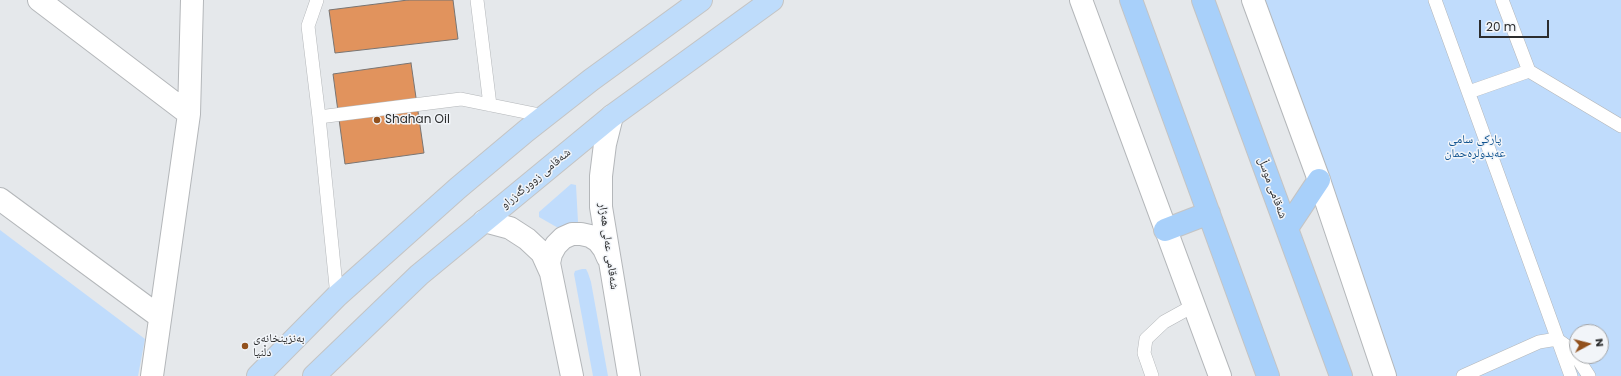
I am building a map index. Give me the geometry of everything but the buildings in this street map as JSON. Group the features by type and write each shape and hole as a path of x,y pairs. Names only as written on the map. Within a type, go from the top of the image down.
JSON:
{"highway":[{"path":"1131,0 1268,376"},
{"name":"شەقامی موسڵ","path":"1203,0 1341,376"},
{"path":"1287,228 1319,180"},
{"path":"1165,230 1209,213"}],"main road":[{"path":"258,376 337,296 458,188 590,80 701,0"},
{"name":"شەقامی زوورگەزراو","path":"314,376 419,275 484,221 612,116 772,0"}],"street":[{"path":"39,0 189,114"},
{"path":"152,376 189,114 192,0"},
{"path":"1081,0 1220,376"},
{"path":"1253,0 1319,180 1385,376"},
{"name":"شەقامی عەلی هەژار","path":"612,116 605,144 601,176 601,208 608,259 629,376"},
{"path":"0,199 160,318"},
{"path":"484,221 510,228 527,239 542,253 551,273"},
{"path":"572,376 549,263 551,254 559,242 572,234 581,234 590,236 598,241 604,249 608,259"}],"lane":[{"path":"318,0 308,26 319,117 337,296"},
{"path":"476,0 490,105"},
{"path":"1435,0 1571,376"},
{"path":"1502,0 1529,70 1621,126"},
{"path":"1469,92 1529,70"},
{"path":"319,117 461,99 545,116"},
{"path":"1152,376 1144,353 1146,339 1164,322 1193,306"},
{"path":"1464,376 1545,340 1558,340 1572,350 1589,376"}],"green space":[{"name":"پارکی سامی عەبدولڕەحمان","path":"1251,0 1621,0 1621,376 1385,376"},
{"path":"571,184 576,185 578,222 560,229 539,217 539,212"},
{"path":"0,230 145,339 138,376 0,376"},
{"path":"586,269 591,282 608,376 593,376 574,274 575,271"}],"place":[{"name":"Shahan Oil","path":"377,120"},
{"name":"بەنزینخانەی دڵنیا","path":"245,346"}]}
